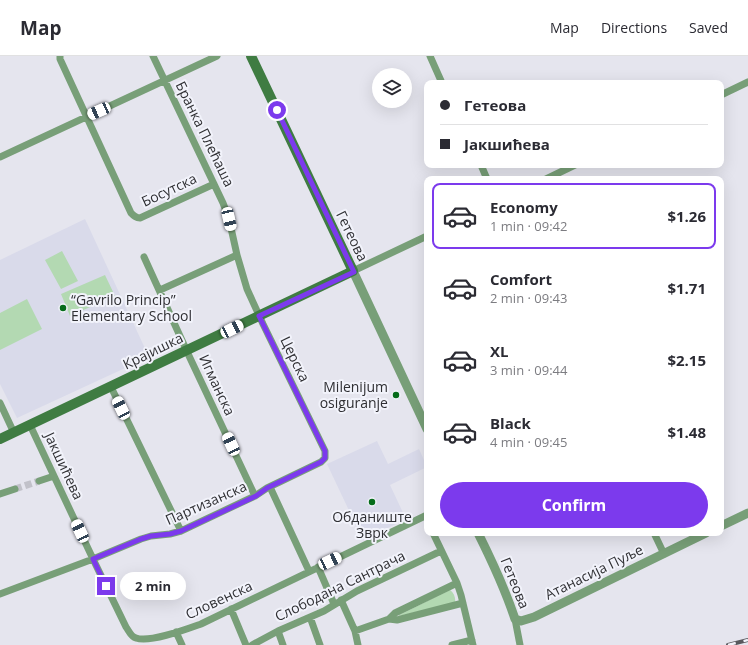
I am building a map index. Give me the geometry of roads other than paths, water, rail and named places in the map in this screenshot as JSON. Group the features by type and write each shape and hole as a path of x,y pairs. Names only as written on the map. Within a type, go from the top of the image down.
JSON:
{"main road":[{"name":"Гетеова","path":"251,56 354,272"},
{"name":"Крајишка","path":"0,439 354,272"}],"street":[{"path":"60,56 86,117"},
{"name":"Бранка Плећаша","path":"153,56 223,203 229,219 237,255 247,289 259,316"},
{"path":"0,157 217,56"},
{"path":"430,56 441,80"},
{"path":"724,94 748,82"},
{"name":"Босутска","path":"86,117 131,213 136,217 140,218 214,184"},
{"path":"552,176 569,168"},
{"name":"Крајишка","path":"354,272 424,237"},
{"path":"160,290 237,255"},
{"name":"Игманска","path":"144,258 256,496"},
{"name":"Гетеова","path":"354,272 424,423"},
{"name":"Церска","path":"259,316 325,451 325,458"},
{"path":"111,387 181,531"},
{"path":"0,403 14,433"},
{"name":"Јакшићева","path":"30,425 126,627 137,642"},
{"name":"Партизанска","path":"0,594 141,539 181,531 256,496 270,487 321,462 325,458"},
{"path":"39,481 54,476"},
{"path":"270,487 309,571"},
{"path":"0,494 15,489"},
{"path":"724,525 748,513"},
{"name":"Словенска","path":"137,642 201,624 309,571 424,518"},
{"path":"434,536 457,583 473,643 452,645"},
{"name":"Гетеова","path":"479,536 506,593 515,619 520,645"},
{"path":"655,536 664,554"},
{"name":"Атанасија Пуље","path":"515,619 521,621 534,617 700,536"},
{"name":"Слободана Сантрача","path":"252,645 278,631 324,610 357,591 441,551"},
{"path":"318,567 355,631 358,645"},
{"path":"389,620 395,613 457,583"},
{"path":"355,631 389,620 397,620 463,603"},
{"path":"231,609 246,645"},
{"path":"310,617 320,645"},
{"path":"278,631 282,645"},
{"path":"176,632 182,645"}],"tunnel":[{"path":"15,489 39,481"}],"railway":[{"path":"728,645 748,640"}],"place":[{"name":"“Gavrilo Princip” Elementary School","path":"63,308"},
{"name":"Milenijum osiguranje","path":"396,395"},
{"name":"Обданиште Зврк","path":"372,502"}]}
